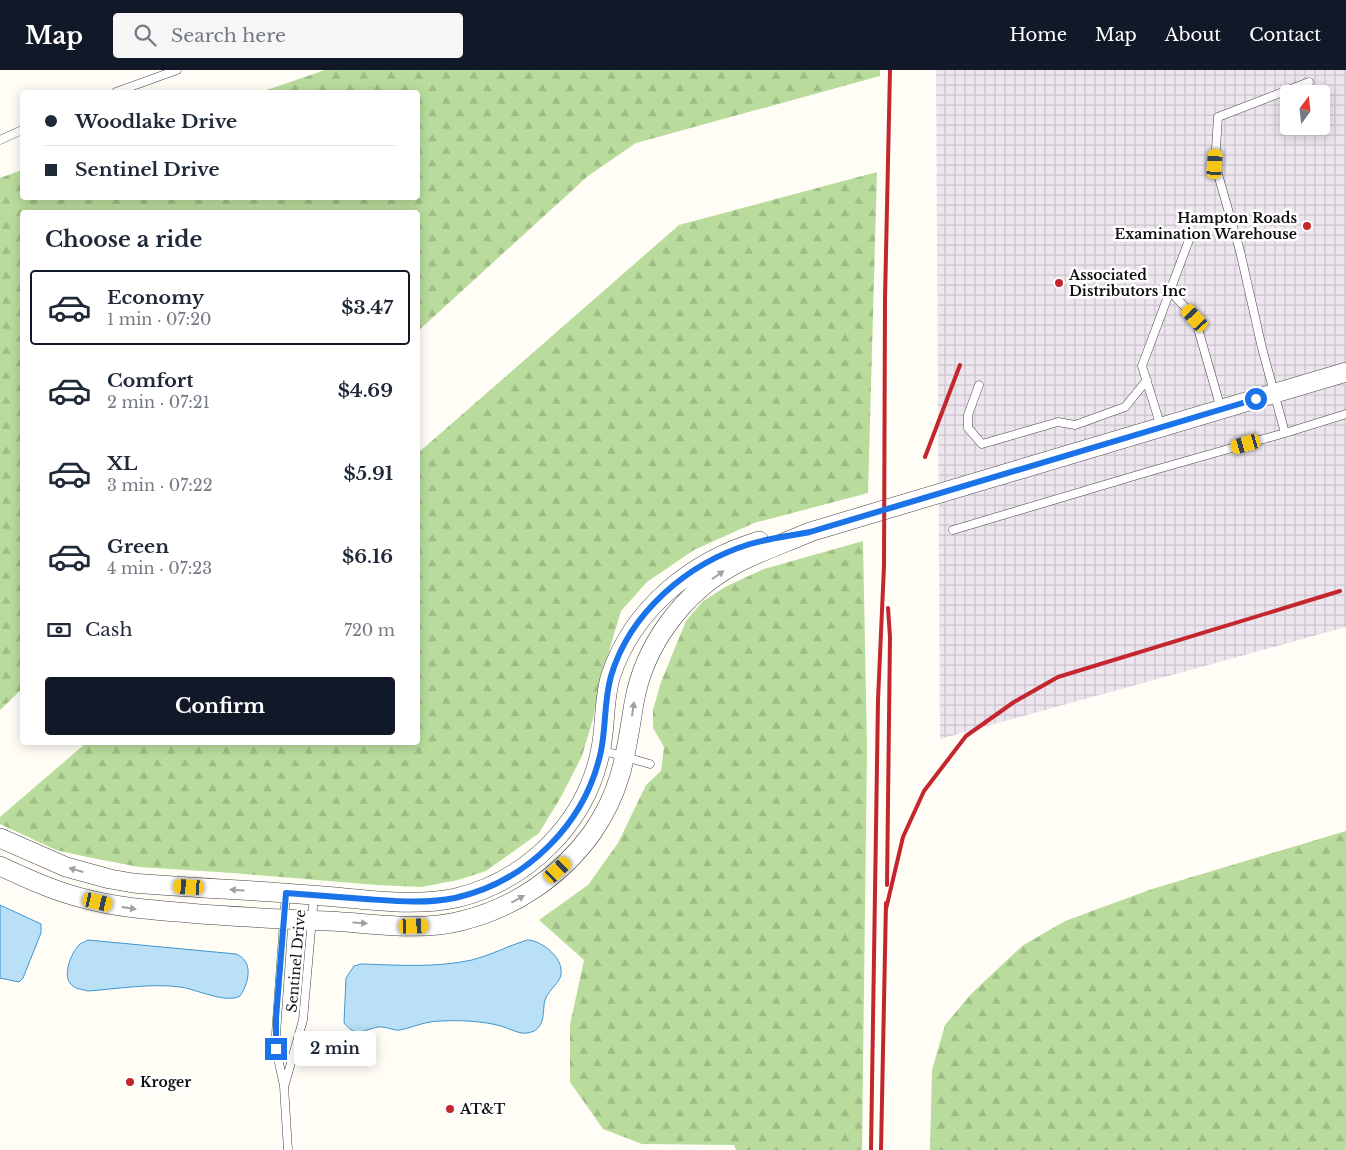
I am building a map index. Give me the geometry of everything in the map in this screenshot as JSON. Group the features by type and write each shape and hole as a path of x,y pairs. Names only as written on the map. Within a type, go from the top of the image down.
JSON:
{"street":[{"path":"0,866 44,886 87,900 154,911 394,926 428,926 460,921 507,905 547,880 568,862 586,841 612,799 626,757 634,700 653,647 676,614 703,586 725,570 810,532 1346,372"},
{"path":"0,838 66,868 110,879 156,885 398,901 425,901 456,898 493,885 532,861 565,829 578,811 589,791 601,750 611,676 631,634 657,601 683,578 716,558 760,541 810,532"}],"lane":[{"path":"122,90 177,70"},
{"path":"1284,433 1240,251 1215,164 1218,117 1309,82"},
{"path":"0,140 20,131"},
{"path":"1161,427 1142,366 1189,240"},
{"path":"1171,292 1195,318 1220,409"},
{"path":"979,385 968,415 968,428 982,444 1058,422 1075,425 1125,407 1147,380"},
{"path":"953,530 1346,414"},
{"path":"601,750 650,764"},
{"name":"Sentinel Drive","path":"286,893 276,1049 284,1086 288,1150"},
{"name":"Sentinel Drive","path":"284,1086 303,1020 314,895"}],"shaded area":[{"path":"936,70 1346,70 1346,627 940,739"}],"green space":[{"path":"325,70 880,70 880,76 636,143 588,176 420,329 420,210 20,210 20,691 0,710 0,178 20,171 20,200 420,200 420,90 267,90"},
{"path":"877,172 868,493 754,523 694,550 647,582 621,611 600,681 593,719 582,756 561,797 539,833 486,871 458,880 421,887 139,867 56,850 0,824 0,817 84,745 420,745 420,451 679,225"},
{"path":"863,541 867,749 862,1150 736,1150 734,1145 642,1144 603,1129 570,1082 570,1025 584,960 539,920 588,885 618,843 646,785 661,771 664,747 653,728 653,710 661,682 686,621 703,601 727,586 764,569"},
{"path":"1346,831 1346,1150 930,1150 932,1070 945,1025 971,994 1022,946 1065,921 1152,889"}],"water":[{"path":"0,905 41,924 41,933 23,978 19,982 0,978"},
{"path":"88,940 236,954 242,957 248,967 246,985 240,996 234,998 219,997 187,988 169,986 88,991 80,989 70,983 67,975 75,950 80,944"},
{"path":"527,940 539,943 552,952 560,964 561,971 560,978 545,1000 540,1025 530,1033 517,1032 494,1024 456,1021 436,1021 400,1030 378,1027 356,1032 348,1028 344,1023 346,978 354,966 361,964 417,965 458,963 479,958"}],"railway":[{"path":"871,1150 878,700 884,566 885,299 890,70"},
{"path":"925,457 960,365"},
{"path":"886,909 903,837 924,791 966,736 1014,702 1058,677 1340,591"},
{"path":"887,885 890,637 888,608"},
{"path":"881,1150 886,903"}],"place":[{"name":"Hampton Roads Examination Warehouse","path":"1307,226"},
{"name":"Associated Distributors Inc","path":"1059,283"},
{"name":"Kroger","path":"130,1082"},
{"name":"AT&T","path":"450,1109"}],"route":[{"path":"276,1049 276,1018 286,893 418,902 443,900 456,898 493,885 532,861 565,829 589,791 601,750 611,676 631,634 639,622 667,591 698,567 748,544 810,532 1256,399"}]}
